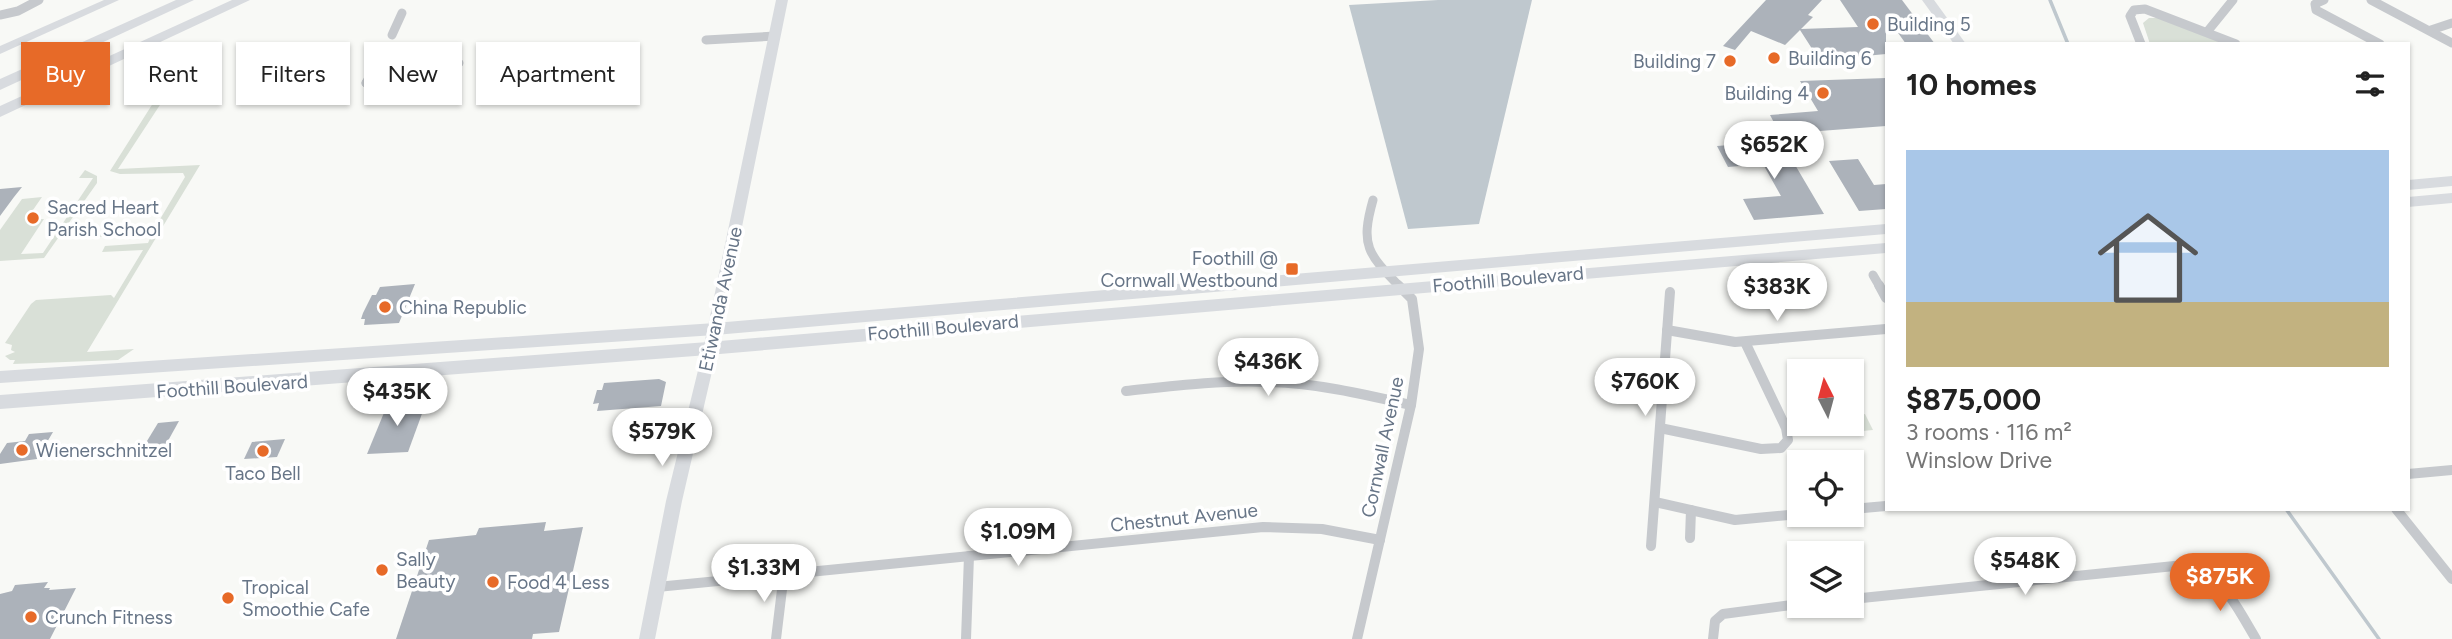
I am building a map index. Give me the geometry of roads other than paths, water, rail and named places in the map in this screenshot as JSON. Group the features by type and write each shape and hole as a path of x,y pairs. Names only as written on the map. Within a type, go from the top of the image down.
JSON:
{"highway":[{"path":"0,85 187,0"},
{"path":"110,62 243,0"},
{"path":"0,78 102,39"},
{"path":"0,112 21,102"},
{"path":"0,123 32,105"}],"main road":[{"path":"0,41 95,0"},
{"path":"0,50 113,0"},
{"name":"Etiwanda Avenue","path":"647,639 688,436 715,328 782,0"},
{"path":"1928,0 1960,42"},
{"path":"2410,185 2452,181"},
{"path":"2410,202 2452,198"},
{"name":"Foothill Boulevard","path":"0,377 715,328 1885,229"},
{"name":"Foothill Boulevard","path":"0,402 710,350 1885,247"}],"street":[{"path":"0,15 26,8 39,0"},
{"path":"2207,32 2233,0"},
{"path":"2324,0 2315,4 2316,10 2376,42"},
{"path":"2371,0 2452,43"},
{"path":"2140,42 2130,16 2134,10 2145,9 2231,42"},
{"path":"392,34 402,13"},
{"path":"2431,30 2452,23"},
{"path":"706,43 774,40"},
{"path":"1373,200 1365,228 1373,259 1384,273"},
{"name":"Cornwall Avenue","path":"1357,639 1417,369 1419,338 1412,299 1384,273"},
{"path":"1873,275 1885,296"},
{"path":"1651,546 1670,292"},
{"path":"1667,330 1745,342 1885,329"},
{"path":"1660,428 1761,449 1782,448 1788,440 1786,428 1745,342"},
{"path":"1126,391 1219,383 1287,383 1339,389 1411,405"},
{"path":"2410,474 2452,470"},
{"path":"1655,502 1735,520 1787,515"},
{"path":"1864,508 1885,506"},
{"path":"1690,538 1691,510"},
{"path":"2398,511 2452,579"},
{"name":"Chestnut Avenue","path":"657,587 1277,526 1342,531 1380,540"},
{"path":"966,639 969,556"},
{"path":"1864,598 2185,564 2203,567 2217,580 2256,639"},
{"path":"776,639 784,573"},
{"path":"1713,639 1718,617 1730,612 1787,605"}],"waterway":[{"path":"2050,0 2067,42"},
{"path":"2287,511 2379,639"}],"place":[{"name":"Building 5","path":"1873,24"},
{"name":"Building 6","path":"1774,58"},
{"name":"Building 7","path":"1730,61"},
{"name":"Building 4","path":"1823,93"},
{"name":"Sacred Heart Parish School","path":"33,218"},
{"name":"Foothill @ Cornwall Westbound","path":"1292,269"},
{"name":"China Republic","path":"385,307"},
{"name":"Wienerschnitzel","path":"22,450"},
{"name":"Taco Bell","path":"263,451"},
{"name":"Sally Beauty","path":"382,570"},
{"name":"Food 4 Less","path":"493,582"},
{"name":"Tropical Smoothie Cafe","path":"228,598"},
{"name":"Crunch Fitness","path":"31,617"}]}
